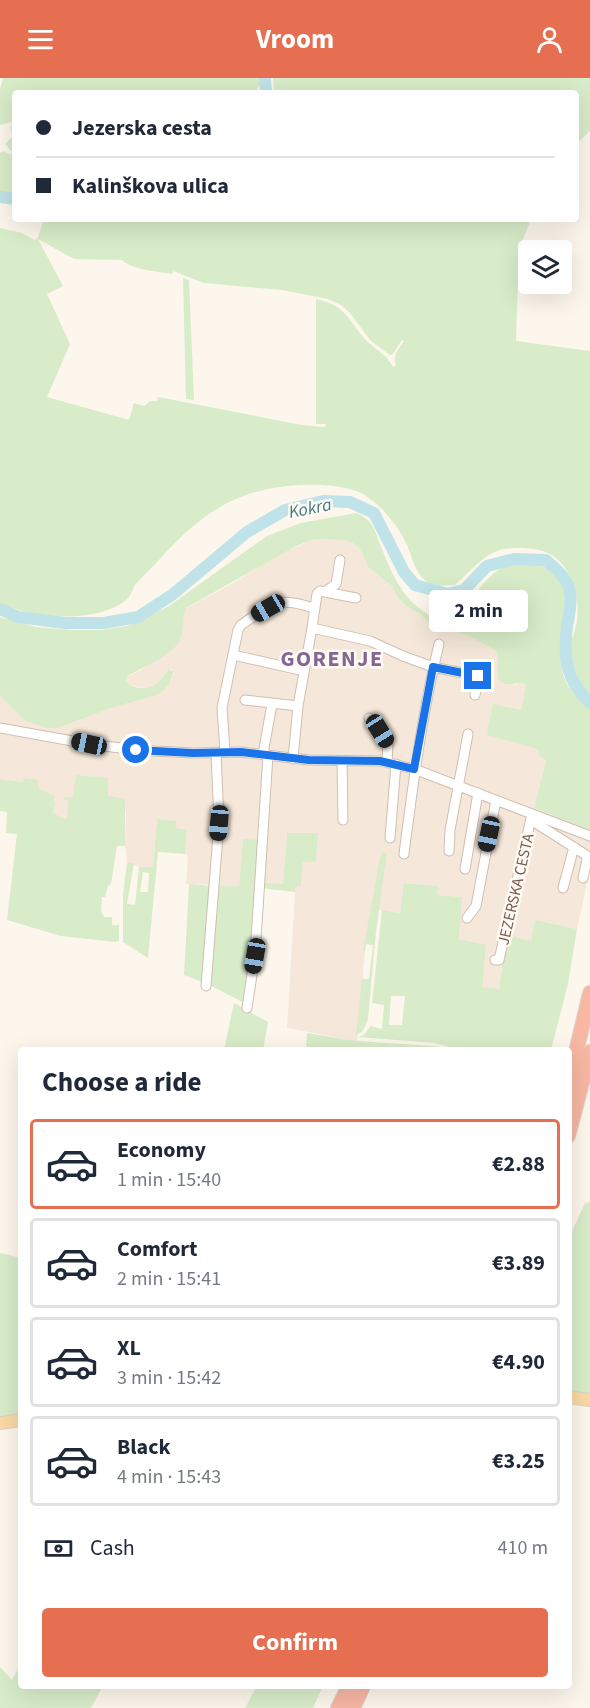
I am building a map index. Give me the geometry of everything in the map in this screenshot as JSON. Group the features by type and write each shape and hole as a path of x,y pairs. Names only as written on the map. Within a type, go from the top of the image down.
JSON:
{"highway":[{"path":"572,1069 590,993"},
{"path":"572,1121 590,1052"},
{"path":"338,1708 348,1689"},
{"path":"353,1708 362,1689"}],"main road":[{"path":"572,1398 590,1400"},
{"path":"0,1423 18,1420"}],"street":[{"path":"325,592 336,584 340,560"},
{"path":"293,759 298,706 317,594 320,591 356,598"},
{"path":"206,986 219,823 222,708 238,630 241,625 279,602 290,601 314,608"},
{"path":"312,628 370,641 433,667 482,677 475,695"},
{"path":"404,854 414,769 439,644"},
{"path":"233,655 304,671"},
{"path":"245,700 298,706"},
{"path":"247,1008 255,956 265,755 272,704"},
{"path":"369,718 388,744 391,763 390,838"},
{"name":"JEZERSKA CESTA","path":"0,728 136,750 221,752 293,759 391,763 414,769 496,800 532,817 590,836"},
{"path":"449,851 450,831 468,734"},
{"path":"342,761 343,820"},
{"path":"465,869 478,794"},
{"name":"JEZERSKA CESTA","path":"467,918 476,906 496,800"},
{"path":"532,817 586,855 584,878"},
{"name":"JEZERSKA CESTA","path":"495,960 499,960 532,817"},
{"path":"563,888 574,847"}],"shaded area":[{"path":"315,539 342,540 353,543 360,549 369,568 392,586 398,598 407,607 420,614 428,622 469,636 496,651 499,662 497,676 514,685 520,683 526,685 521,710 546,759 534,808 590,830 590,870 577,929 535,920 531,942 504,943 499,990 482,987 459,940 461,897 437,895 437,886 405,883 400,913 379,910 387,853 381,852 364,951 357,1041 287,1028 295,892 296,886 301,886 303,862 287,833 283,884 261,882 243,839 239,886 186,884 187,830 157,820 153,868 139,867 127,863 126,810 73,797 64,800 68,801 68,805 67,818 63,819 53,813 56,802 53,801 54,796 38,788 38,780 24,782 0,779 0,696 25,721 46,728 58,728 111,708 154,696 174,674 171,669 161,682 149,688 131,686 126,681 127,676 140,671 176,646 185,609 281,553"}],"green space":[{"path":"3,78 261,78 262,81 257,90 12,90 12,122 0,125 0,89"},
{"path":"273,78 590,78 590,131 579,141 579,90 274,90"},
{"path":"12,137 12,152 5,144"},
{"path":"4,151 10,155 12,152 12,194 0,193 0,153"},
{"path":"43,222 530,222 523,240 518,240 516,341 590,351 590,695 577,680 570,661 570,647 578,608 574,585 563,565 555,558 534,549 519,548 497,551 481,560 455,585 432,586 418,572 407,545 394,523 363,494 341,487 307,485 277,487 238,498 220,507 173,545 135,585 126,600 114,608 82,616 64,616 29,613 0,603 0,228 22,233 35,240","holes":["38,239 74,259 122,260 138,268 172,274 173,271 204,283 282,290 328,299 341,305 350,313 371,341 390,355 402,340 404,341 397,352 396,365 393,367 387,358 363,337 339,308 316,299 316,424 326,424 325,427 302,425 158,397 157,401 150,401 144,406 134,403 129,420 47,397 70,344 47,294 63,286"]},
{"path":"183,278 189,280 194,400 186,399"},
{"path":"356,513 367,519 373,527 391,570 409,599 438,620 459,611 489,578 508,565 544,567 554,572 559,578 565,599 561,663 563,674 568,685 590,708 590,830 534,808 546,760 540,756 538,749 487,735 493,704 521,710 526,685 499,681 496,651 469,636 428,622 420,614 407,607 398,598 392,586 369,568 360,549 353,543 342,540 315,539 296,546 186,608 181,638 176,647 127,676 126,681 131,686 144,688 153,686 161,680 168,670 174,671 168,685 154,696 111,708 58,728 46,728 25,721 0,696 0,617 36,627 73,630 101,630 128,626 169,606 267,536 301,523"},
{"path":"76,775 108,778 108,796 125,799 125,846 117,846 111,884 108,886 105,897 102,897 101,911 104,917 112,917 112,925 119,925 119,941 115,942 61,936 7,920 17,834 6,833 7,812 0,811 0,779 23,782 24,778 38,780 38,788 55,796 53,813 65,819 67,818 68,801 64,800 65,797 73,797"},
{"path":"157,819 176,821 176,828 187,830 185,854 158,852 148,958 123,942 123,895 127,863 134,863 127,904 135,905 139,867 153,867","holes":["143,872 149,873 148,892 140,892"]},
{"path":"287,833 318,833 316,861 303,862 301,886 296,886 295,892 260,888 261,882 283,884"},
{"path":"243,839 259,840 256,926 244,1003 208,984 214,885 239,886"},
{"path":"381,852 387,853 376,932 368,1019 363,1031 356,1035 362,979 369,979 373,945 366,944 365,951 363,951"},
{"path":"404,883 438,886 437,895 462,897 459,939 486,945 482,987 499,989 506,935 531,941 535,920 577,929 568,984 552,1047 449,1047 434,1043 359,1037 365,1034 370,1026 382,1029 384,1005 372,1003 382,910 400,913","holes":["391,996 405,996 402,1025 389,1025"]},
{"path":"189,884 211,886 205,983 184,975"},
{"path":"234,1003 268,1022 264,1047 225,1047"},
{"path":"307,1033 357,1041 439,1047 306,1047"},
{"path":"590,1202 590,1395 572,1392 572,1231 585,1203"},
{"path":"0,1253 18,1257 18,1414 0,1416"},
{"path":"0,1667 12,1680 18,1669 18,1689 101,1689 91,1708 0,1708"},
{"path":"255,1689 322,1689 313,1708 245,1708"}],"waterway":[{"path":"265,78 266,90"},
{"path":"0,197 12,199"},
{"name":"Kokra","path":"0,609 18,617 65,623 104,623 138,617 172,595 247,532 285,510 323,501 350,502 374,513 404,572 415,585 447,594 464,590 487,566 514,559 546,560 561,574 569,588 571,601 567,626 566,658 571,677 590,703"}],"district":[{"name":"GORENJE","path":"332,658"}],"route":[{"path":"136,750 193,753 225,751 293,759 380,761 414,769 433,667 478,676"}]}
